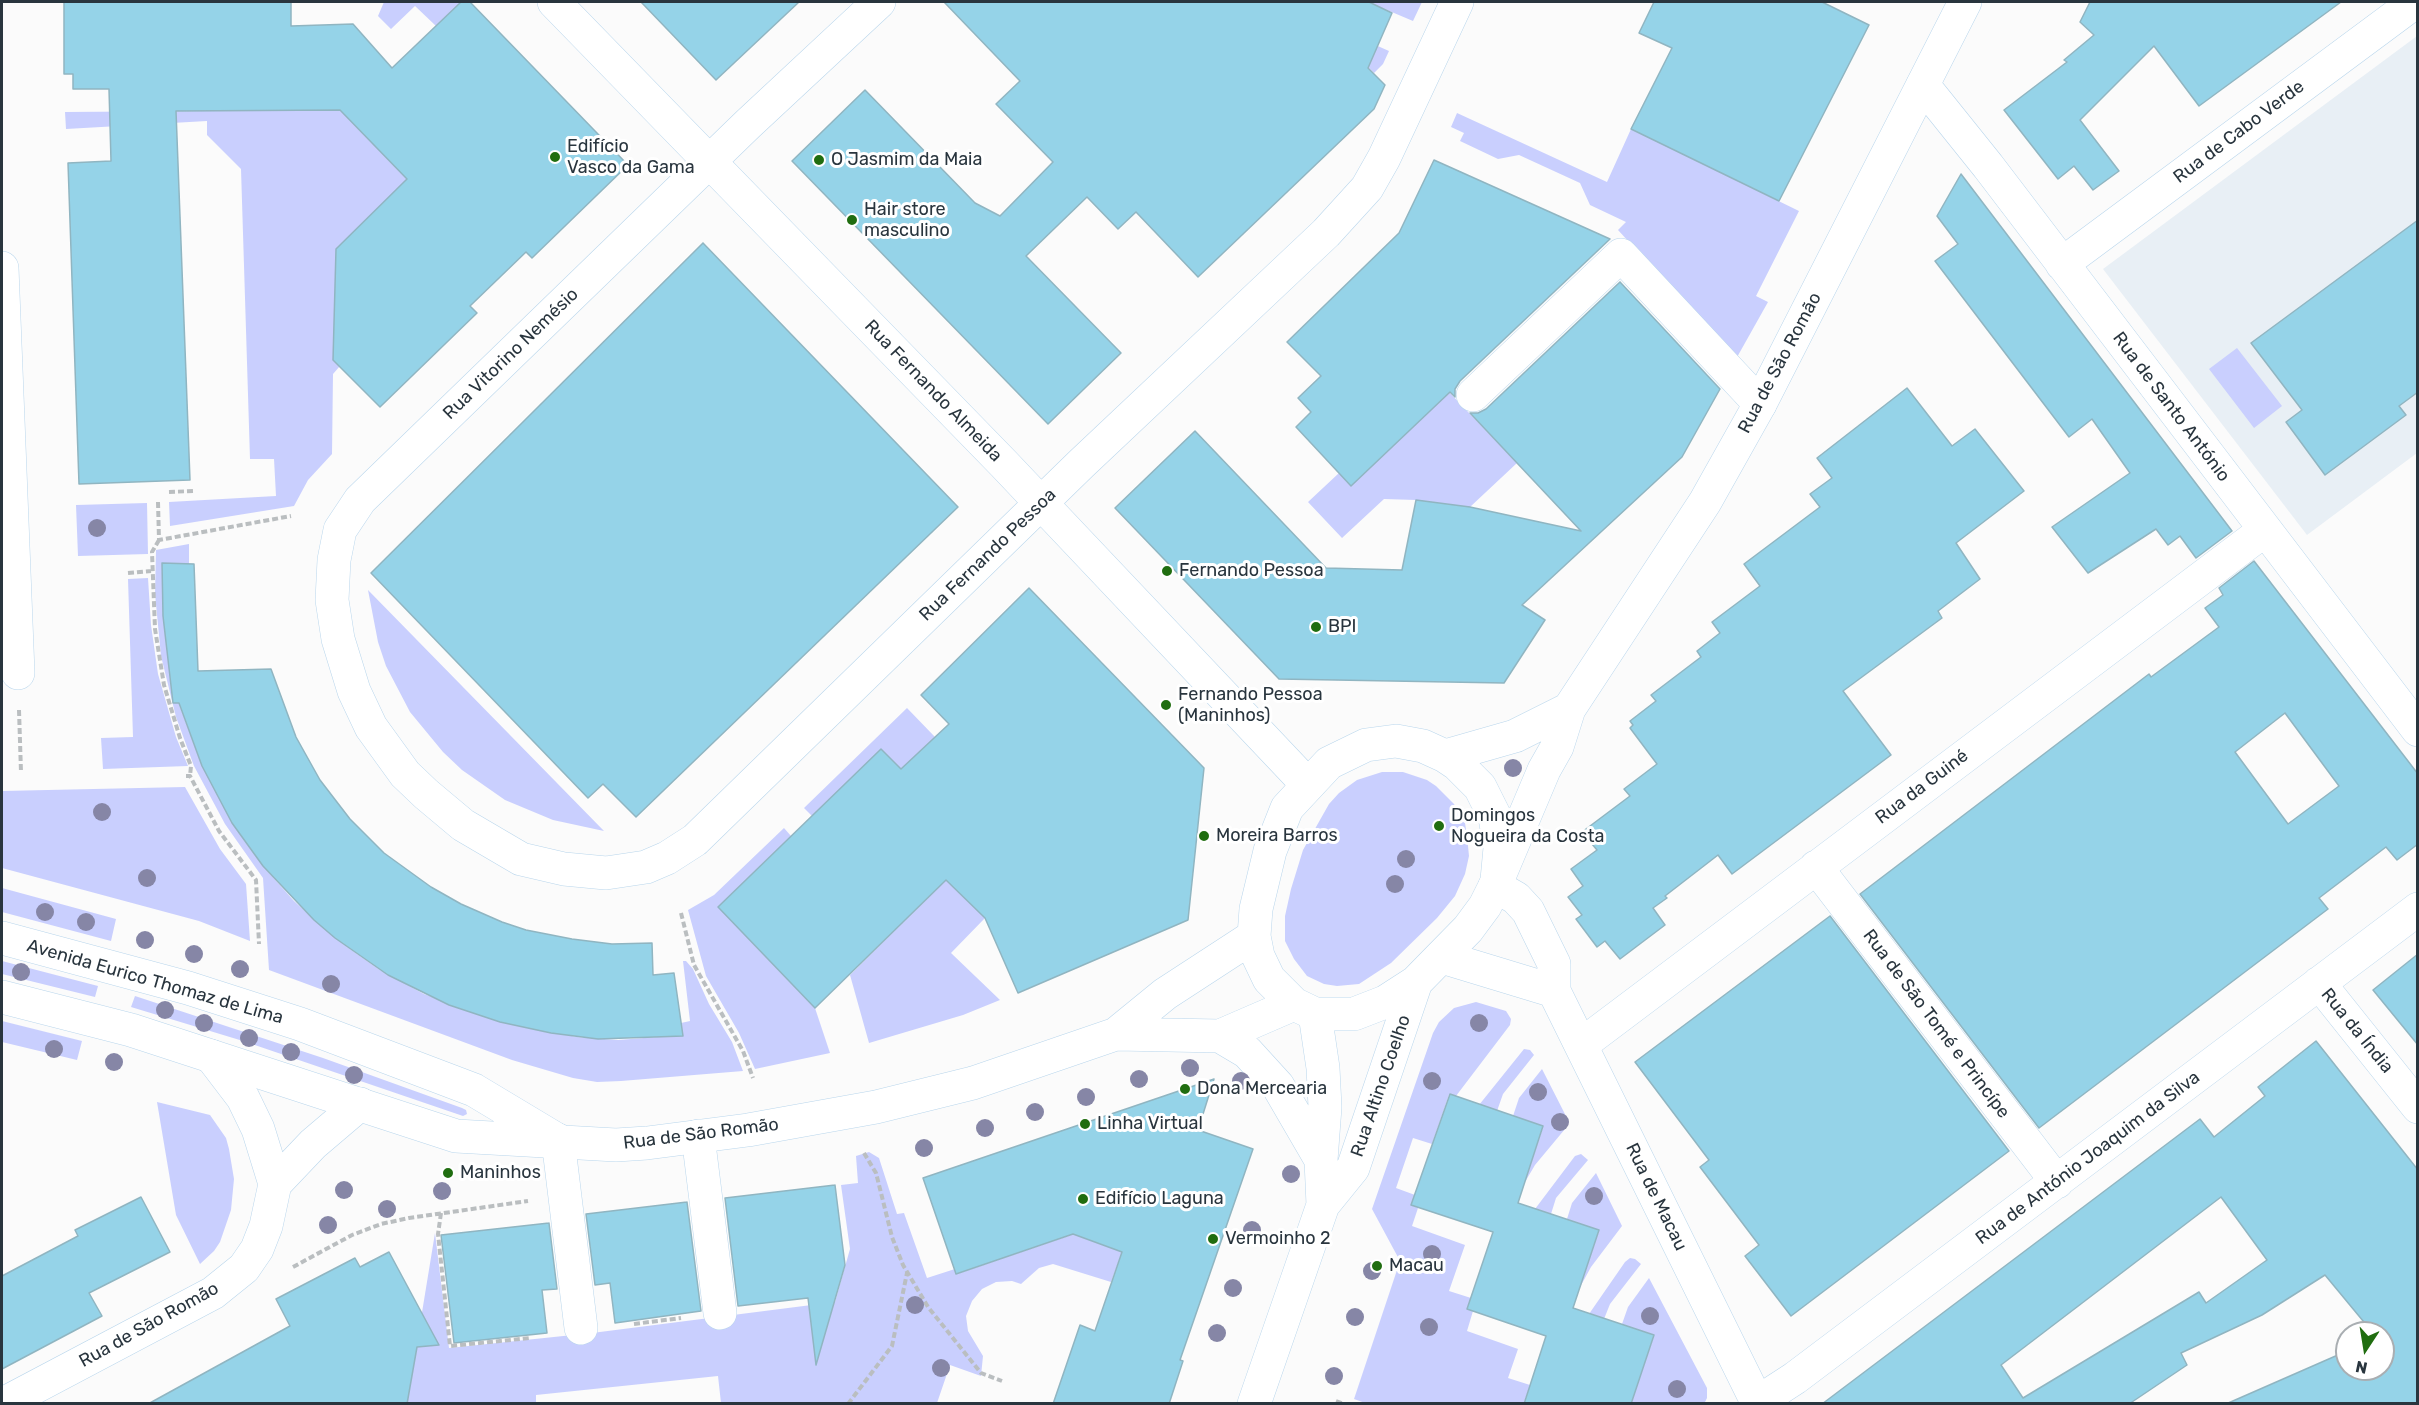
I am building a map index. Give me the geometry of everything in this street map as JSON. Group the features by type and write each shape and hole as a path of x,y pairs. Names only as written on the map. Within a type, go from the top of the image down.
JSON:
{"street":[{"name":"Rua Fernando Almeida","path":"554,2 1042,503 1079,545 1307,784"},
{"name":"Rua Vitorino Nemésio","path":"405,774 367,718 354,691 338,639 332,600 334,560 340,530 360,500 879,2"},
{"name":"Rua Fernando Pessoa","path":"405,774 463,825 521,860 564,869 606,873 646,867 667,858 694,840 1042,503 1326,233 1366,188 1389,148 1457,2"},
{"name":"Rua de São Romão","path":"360,1104 456,1136 616,1145 698,1136 759,1128 925,1096 973,1083 1116,1034 1220,1036 1304,1009 1339,1016 1354,1014 1385,1002 1416,982 1468,929 1485,906 1544,770 1557,747 1569,710 1705,502 1760,404 1965,2"},
{"name":"Rua de Cabo Verde","path":"2062,264 2415,2"},
{"name":"Rua de Santo António","path":"1923,85 2418,730"},
{"path":"1473,395 1621,255 1760,404"},
{"path":"2,268 3,365 18,673"},
{"name":"Rua da Guiné","path":"1581,1046 1815,867 2265,530"},
{"path":"1445,756 1515,736 1569,710"},
{"name":"Rua de São Romão","path":"1304,1009 1269,979 1258,956 1254,936 1256,909 1270,851 1287,808 1329,763 1366,745 1396,741 1423,746 1457,764 1480,787 1495,817 1500,848 1496,883"},
{"name":"Rua de São Tomé e Princípe","path":"1815,867 2057,1182"},
{"name":"Rua de Macau","path":"1496,883 1516,898 1528,911 1554,964 1554,992 1756,1403"},
{"name":"Rua de António Joaquim da Silva","path":"1756,1403 1795,1378 2418,909"},
{"name":"Rua de São Romão","path":"1116,1034 1165,994 1254,936"},
{"name":"Avenida Eurico Thomaz de Lima","path":"2,938 188,988 300,1024 474,1090 558,1140"},
{"path":"1442,957 1554,992"},
{"name":"Rua Altino Coelho","path":"1323,1205 1353,1168 1416,982"},
{"name":"Rua da Índia","path":"2319,983 2418,1107"},
{"path":"2,997 131,1030 360,1104"},
{"name":"Rua Altino Coelho","path":"1304,1009 1323,1068 1325,1107 1321,1160 1323,1205"},
{"path":"1220,1036 1247,1052 1278,1086 1321,1160"},
{"name":"Rua de São Romão","path":"3,1404 213,1293 244,1268 257,1249 266,1226 275,1184 258,1129 243,1098 211,1056"},
{"path":"275,1184 313,1144 360,1104"},
{"path":"698,1136 720,1313"},
{"path":"558,1140 581,1328"},
{"path":"1254,1404 1323,1205"}],"path":[{"path":"169,492 193,491"},
{"path":"158,502 159,540 152,552 151,571 160,665 172,713 191,766 188,776 219,831 256,880 259,944"},
{"path":"159,540 291,516"},
{"path":"128,573 151,571"},
{"path":"18,673 21,772"},
{"path":"681,913 694,965 743,1051 753,1078"},
{"path":"864,1153 876,1173 892,1237 907,1272 927,1307 981,1373 1002,1381"},
{"path":"289,1269 352,1235 381,1224 535,1200"},
{"path":"441,1213 438,1234 450,1346 530,1338"},
{"path":"848,1404 892,1346 907,1272"},
{"path":"1336,1401 1344,1404"}],"shaded area":[{"path":"384,2 461,2 436,26 415,6 391,29 378,16"},
{"path":"1368,2 1422,2 1413,21"},
{"path":"1328,24 1389,51 1383,64 1374,73 1328,27"},
{"path":"2417,36 2417,453 2307,535 2103,269"},
{"path":"340,110 408,180 340,366 333,374 332,454 308,480 294,506 170,526 169,502 276,496 274,459 250,459 241,169 207,135 207,121 66,129 65,112"},
{"path":"1457,113 1607,182 1631,129 1799,211 1756,296 1768,302 1736,359 1618,230 1626,222 1590,205 1580,183 1519,155 1498,159 1460,141 1464,133 1451,127"},
{"path":"2237,348 2282,406 2254,428 2209,369"},
{"path":"1449,392 1517,463 1470,507 1416,500 1384,499 1342,538 1308,502 1339,473 1351,486"},
{"path":"147,503 148,554 78,556 76,505"},
{"path":"189,544 189,564 162,564 163,616 180,707 202,766 234,826 263,866 294,901 335,938 357,954 380,970 424,994 500,1022 577,1037 618,1040 683,1035 681,1023 690,1021 683,961 686,961 693,969 709,1004 732,1042 743,1071 597,1082 573,1078 512,1060 269,970 263,878 225,824 194,766 176,717 161,656 155,594 156,550"},
{"path":"148,578 151,625 158,674 176,737 188,766 103,769 101,738 133,737 128,579"},
{"path":"368,590 604,831 553,820 505,800 462,770 443,752 410,712 386,666 378,642"},
{"path":"907,708 935,737 901,769 812,816 804,808"},
{"path":"1382,772 1403,772 1427,780 1454,804 1465,823 1469,856 1465,874 1455,896 1437,918 1391,963 1359,984 1337,986 1324,984 1307,976 1294,959 1285,941 1285,916 1291,889 1303,850 1329,804 1339,793 1357,780"},
{"path":"185,787 220,849 246,884 250,941 199,921 2,868 2,791"},
{"path":"784,828 791,836 718,907 815,1008 830,1053 755,1069 739,1033 706,976 688,910 714,895"},
{"path":"946,880 985,918 951,953 1000,1000 963,1015 869,1043 850,975"},
{"path":"2,888 116,919 111,941 2,912"},
{"path":"2,961 98,986 95,997 2,974"},
{"path":"135,996 323,1058 462,1108 467,1114 463,1116 243,1041 131,1007"},
{"path":"1476,1002 1506,1011 1511,1019 1510,1025 1456,1096 1449,1095 1432,1144 1413,1138 1396,1188 1415,1195 1412,1205 1418,1208 1412,1226 1465,1245 1449,1291 1471,1298 1467,1309 1473,1311 1467,1331 1518,1349 1508,1378 1530,1385 1524,1403 1368,1404 1354,1399 1400,1261 1372,1209 1433,1033 1439,1022 1454,1008"},
{"path":"2,1021 82,1041 77,1060 2,1042"},
{"path":"1524,1049 1530,1050 1534,1055 1503,1094 1497,1111 1479,1105"},
{"path":"1542,1069 1568,1120 1565,1129 1535,1165 1525,1182 1543,1127 1513,1116 1519,1098"},
{"path":"157,1102 210,1115 226,1138 229,1149 234,1179 231,1210 220,1242 200,1264 176,1215"},
{"path":"869,1152 879,1158 897,1214 904,1213 927,1278 955,1269 957,1274 1115,1220 1122,1252 1111,1282 1053,1264 1039,1268 1021,1284 1012,1281 996,1282 982,1289 972,1301 966,1316 968,1331 983,1356 981,1376 950,1365 937,1403 721,1403 718,1376 536,1395 536,1403 407,1404 435,1233 449,1348 592,1333 835,1302 850,1249 841,1185 858,1183 856,1156"},
{"path":"1581,1154 1588,1160 1556,1198 1551,1214 1535,1209 1575,1156"},
{"path":"1596,1173 1622,1226 1591,1267 1579,1289 1599,1231 1567,1219 1572,1203"},
{"path":"1630,1258 1641,1264 1610,1304 1604,1319 1589,1314 1625,1262"},
{"path":"1649,1278 1707,1388 1707,1398 1704,1404 1631,1403 1654,1336 1622,1324 1628,1307"}],"building":[{"path":"64,2 291,2 291,26 353,24 392,68 461,2 470,2 628,165 532,258 526,252 470,306 477,313 380,407 333,360 336,249 407,179 340,110 176,111 190,480 79,484 68,163 111,161 109,89 73,89 73,74 64,74"},
{"path":"641,2 799,2 716,80"},
{"path":"944,2 1369,2 1392,13 1368,68 1385,85 1374,109 1198,277 1136,212 1118,229 1087,197 1026,256 1121,353 1048,424 792,161 865,90 975,203 1000,216 1053,162 996,104 1020,81"},
{"path":"1654,2 1822,2 1869,25 1779,201 1631,129 1672,48 1639,33"},
{"path":"2090,2 2341,2 2199,106 2154,46 2080,120 2119,171 2093,190 2074,166 2058,179 2004,110 2067,62 2064,60 2094,35 2080,22"},
{"path":"1434,160 1610,239 1460,381 1455,389 1455,397 1450,392 1351,486 1296,427 1311,412 1298,398 1321,376 1287,342 1399,233"},
{"path":"1961,174 2232,531 2196,558 2180,536 2168,545 2156,529 2088,573 2052,527 2130,473 2092,419 2069,437 1935,261 1958,244 1937,216"},
{"path":"2418,220 2418,392 2399,406 2406,415 2325,475 2286,422 2302,410 2251,343"},
{"path":"703,243 958,507 636,817 603,784 588,798 371,573"},
{"path":"1620,282 1720,389 1682,457 1522,605 1545,620 1504,683 1279,679 1115,508 1195,431 1326,568 1402,570 1416,500 1470,507 1581,531 1470,413 1478,413 1486,409"},
{"path":"1907,388 1952,446 1975,429 2024,491 1956,543 1980,579 1938,611 1942,618 1843,691 1891,755 1732,874 1718,855 1653,908 1665,925 1620,959 1605,941 1597,947 1576,919 1582,915 1568,897 1583,886 1571,869 1597,850 1582,832 1630,796 1624,789 1657,764 1630,728 1633,725 1630,721 1656,701 1651,695 1701,657 1697,651 1720,633 1712,622 1760,586 1744,564 1820,507 1810,494 1832,478 1817,458"},
{"path":"2254,561 2418,774 2418,844 2397,860 2386,847 2319,898 2328,909 2039,1128 1860,894 2149,674 2151,677 2219,627 2205,608 2223,595 2219,588","holes":["2285,713 2339,786 2288,824 2235,752"]},
{"path":"162,563 194,564 198,671 271,669 296,737 320,780 350,819 384,853 431,887 461,904 502,922 526,930 572,939 612,944 652,943 653,975 674,973 683,1036 598,1039 551,1033 500,1022 449,1005 388,975 335,938 314,920 263,866 232,823 202,766 179,703 173,703 163,616"},
{"path":"1029,588 1204,768 1188,920 1018,993 985,918 946,880 815,1008 718,907 881,749 901,769 949,724 921,695"},
{"path":"1830,916 2009,1151 1791,1316 1745,1256 1759,1245 1700,1167 1709,1160 1635,1062"},
{"path":"2418,954 2418,1045 2373,990"},
{"path":"2316,1041 2418,1170 2418,1404 2226,1404 2335,1356 2335,1381 2395,1381 2395,1321 2363,1321 2325,1275 2262,1315 2181,1353 2187,1365 2129,1404 1822,1404 2200,1119 2214,1137 2265,1096 2258,1087","holes":["2221,1197 2267,1260 2206,1303 2199,1292 2023,1398 2001,1365"]},
{"name":"Edifício Laguna","path":"1214,1079 1198,1130 1253,1149 1180,1360 1183,1361 1169,1404 1053,1404 1080,1325 1095,1331 1122,1252 1073,1234 956,1274 923,1178"},
{"path":"1450,1094 1543,1126 1518,1203 1599,1230 1573,1308 1654,1335 1631,1404 1524,1404 1546,1336 1467,1309 1493,1232 1411,1205"},
{"path":"835,1185 845,1265 816,1365 808,1298 738,1306 725,1198"},
{"path":"141,1197 170,1252 89,1293 102,1316 2,1369 2,1276 78,1236 75,1230"},
{"path":"687,1202 701,1311 615,1323 610,1283 595,1285 586,1214"},
{"path":"549,1223 557,1289 542,1290 547,1333 454,1343 441,1235"},
{"path":"389,1252 439,1345 417,1347 407,1404 148,1404 290,1326 276,1299 355,1258 360,1267"}],"place":[{"name":"Edifício Vasco da Gama","path":"555,157"},
{"name":"O Jasmim da Maia","path":"819,160"},
{"name":"Hair store masculino","path":"852,220"},
{"name":"Fernando Pessoa","path":"1167,571"},
{"name":"BPI","path":"1316,627"},
{"name":"Fernando Pessoa (Maninhos)","path":"1166,705"},
{"name":"Domingos Nogueira da Costa","path":"1439,826"},
{"name":"Moreira Barros","path":"1204,836"},
{"name":"Dona Mercearia","path":"1185,1089"},
{"name":"Linha Virtual","path":"1085,1124"},
{"name":"Maninhos","path":"448,1173"},
{"name":"Edifício Laguna","path":"1083,1199"},
{"name":"Vermoinho 2","path":"1213,1239"},
{"name":"Macau","path":"1377,1266"}]}
